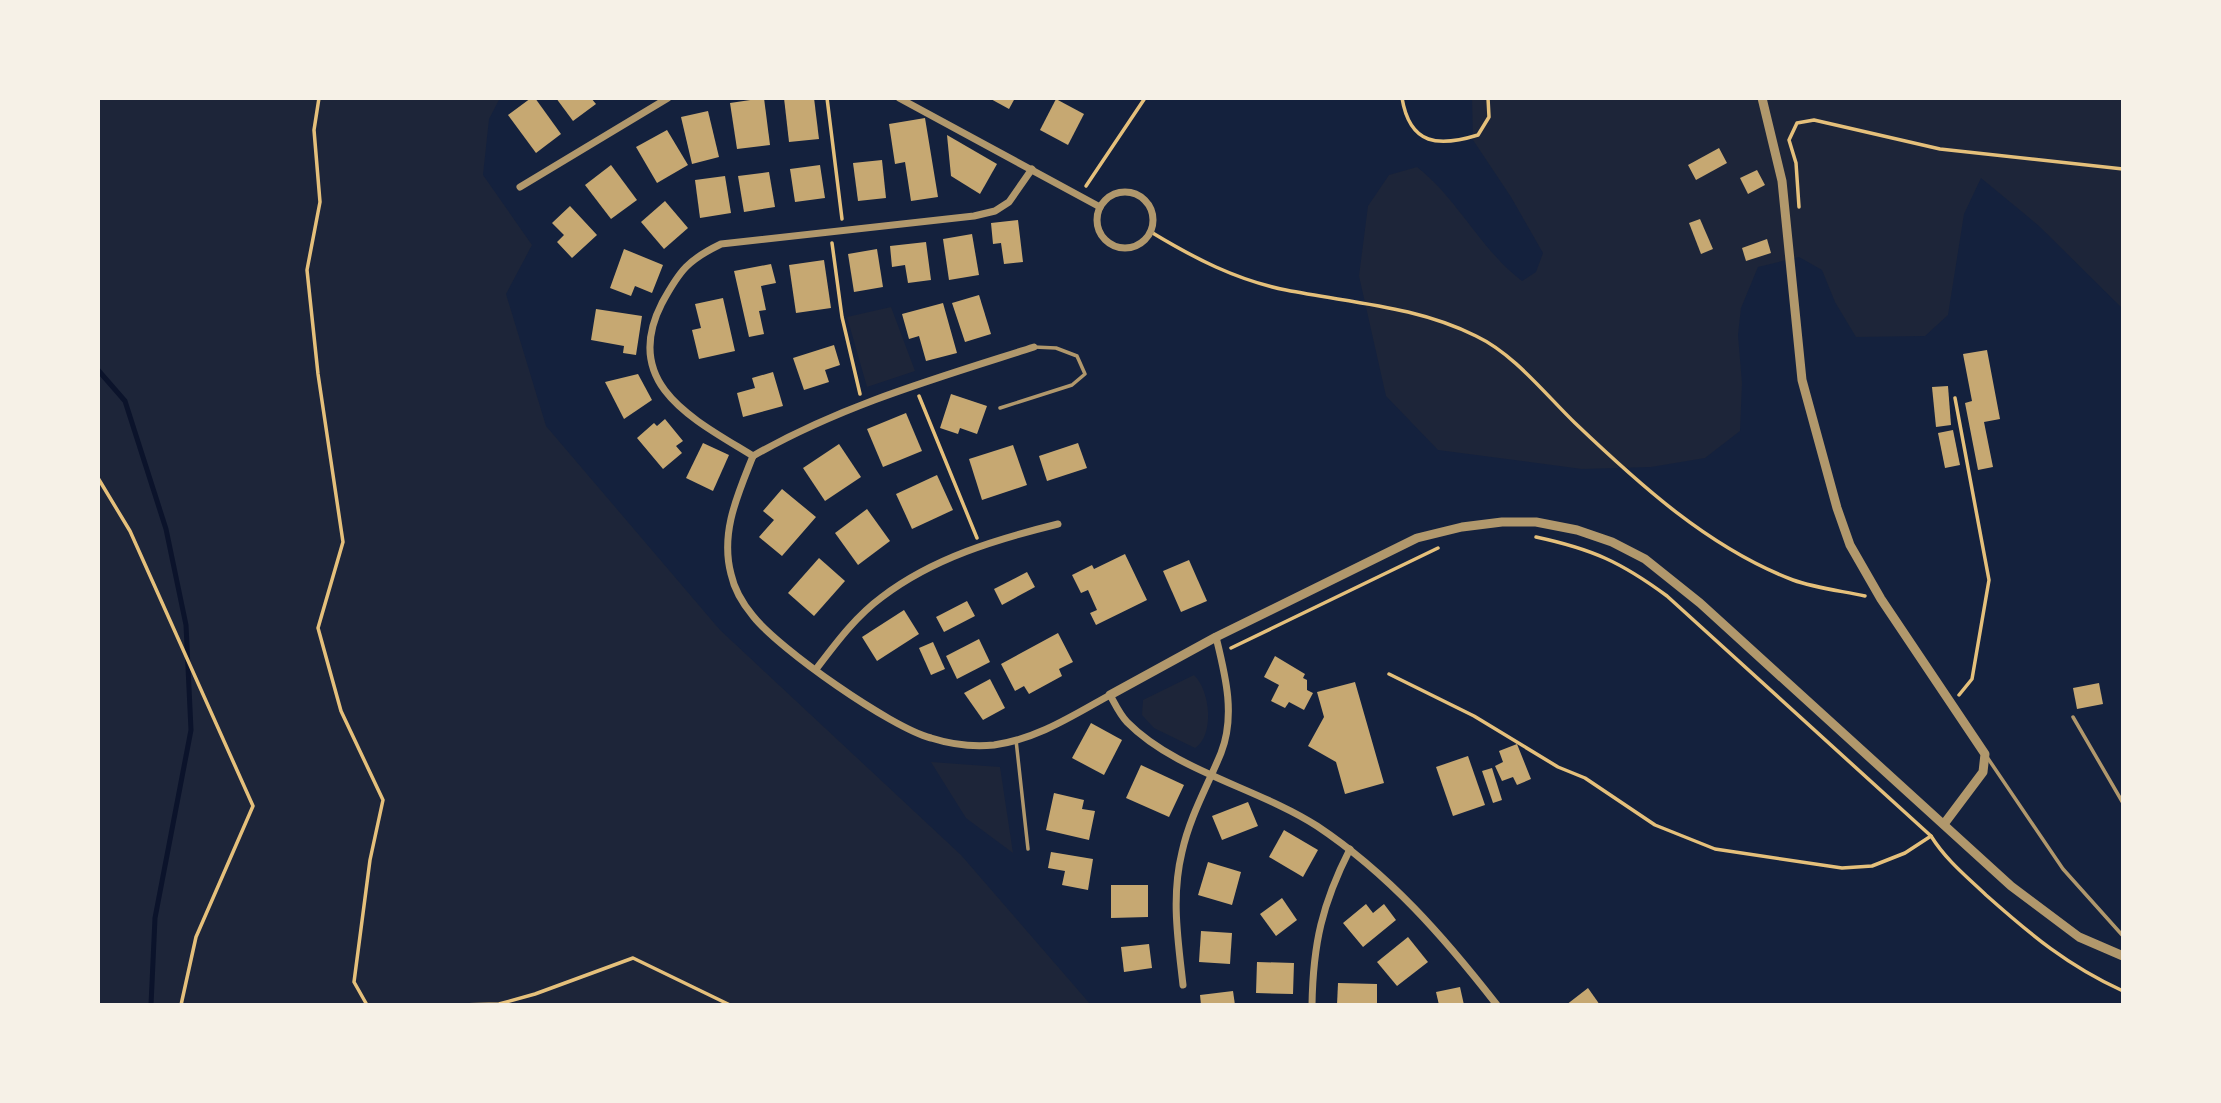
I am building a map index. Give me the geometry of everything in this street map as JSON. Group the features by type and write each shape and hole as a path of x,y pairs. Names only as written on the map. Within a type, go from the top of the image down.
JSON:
{"street":[{"path":"520,187 668,98"},
{"path":"899,98 1100,207"},
{"path":"1762,98 1782,181 1802,380 1850,545 1881,599 1985,754 1983,772 1944,824"},
{"path":"753,456 681,411 664,391 654,371 649,348 652,325 678,276 693,258 721,244 946,220 995,211 1018,192 1032,169"},
{"path":"1133,193 1149,204 1153,223 1151,232 1139,245 1121,248 1113,245 1106,240 1098,224 1100,207 1114,194 1133,193"},
{"path":"1034,347 862,403 801,429 753,456 730,520 727,547 731,574 740,597 753,616 881,715 930,738 960,744 992,745 1016,740 1046,731 1216,637 1417,538 1462,527 1502,522 1536,522 1577,530 1612,542 1645,559 2045,914 2078,937 2123,956"},
{"path":"817,668 859,617 880,598 906,581 980,546 1058,524"},
{"path":"1183,985 1175,911 1177,878 1189,822 1222,751 1228,718 1227,681 1216,637"},
{"path":"1110,695 1126,721 1174,757 1290,809 1350,849 1400,891 1497,1005"},
{"path":"1312,1005 1312,967 1322,910 1350,849"}],"lane":[{"path":"1000,408 1072,385 1085,374 1077,356 1056,348 1034,347"},
{"path":"2073,718 2123,803"},
{"path":"1016,740 1028,849"},
{"path":"1985,754 2028,823 2063,869 2123,936"}],"path":[{"path":"319,98 314,130 320,202 307,270 318,374 343,542 318,628 341,711 383,800 370,860 354,982 367,1005"},
{"path":"827,98 843,231"},
{"path":"1080,195 1145,98"},
{"path":"1402,98 1410,126 1429,139 1449,144 1478,135 1489,117 1488,98"},
{"path":"1798,210 1797,175 1789,140 1797,123 1814,120 1940,149 2123,169"},
{"path":"1151,232 1231,274 1284,290 1396,307 1440,320 1479,337 1515,365 1658,497 1704,533 1794,580 1881,599"},
{"path":"830,233 842,317 862,403"},
{"path":"915,385 980,546"},
{"path":"1953,703 1972,679 1989,580 1955,398"},
{"path":"98,478 130,531 253,806 196,937 181,1005"},
{"path":"1529,536 1572,545 1627,566 1667,596 1931,836 1943,856 2040,943 2082,972 2123,991"},
{"path":"1220,654 1444,545"},
{"path":"1389,674 1474,716 1558,767 1584,778 1655,825 1715,849 1842,868 1872,866 1905,853 1944,824"},
{"path":"459,1005 499,1004 535,994 633,958 730,1005"}],"shaded area":[{"path":"98,98 500,98 489,119 483,175 532,245 506,294 546,426 720,630 961,855 1091,1005 98,1005"},
{"path":"1472,98 2123,98 2123,309 2039,226 1981,178 1964,214 1948,315 1925,336 1856,337 1835,302 1822,270 1799,257 1758,267 1741,308 1738,335 1742,383 1740,431 1705,458 1651,467 1582,469 1438,450 1386,396 1359,276 1368,206 1389,175 1417,167 1445,194 1507,268 1522,281 1536,272 1543,253 1511,197 1473,140"},
{"path":"891,307 915,371 867,387 847,317"},
{"path":"1194,675 1204,691 1208,712 1206,733 1195,748 1154,728 1142,715 1143,700"},
{"path":"931,762 1000,767 1013,853 966,818"}],"building":[{"path":"531,98 535,98 561,134 536,153 508,115"},
{"path":"556,98 591,98 596,104 573,121"},
{"path":"764,98 770,145 737,149 730,103"},
{"path":"784,98 814,98 819,139 789,142"},
{"path":"989,98 1015,98 1009,109"},
{"path":"1056,99 1084,114 1068,145 1040,130"},
{"path":"708,111 719,157 692,164 681,117"},
{"path":"925,118 938,197 911,201 905,162 895,164 889,124"},
{"path":"667,130 688,165 657,183 636,147"},
{"path":"947,135 997,164 980,194 951,176"},
{"path":"1719,148 1727,163 1696,180 1688,165"},
{"path":"882,160 886,198 858,201 853,163"},
{"path":"611,165 637,200 611,219 585,185"},
{"path":"820,165 825,198 795,202 790,169"},
{"path":"1757,170 1765,185 1748,194 1740,178"},
{"path":"769,172 775,207 744,212 738,176"},
{"path":"725,176 731,213 700,218 695,180"},
{"path":"665,201 688,228 664,249 641,222"},
{"path":"570,206 597,235 572,258 557,242 564,235 552,223"},
{"path":"1700,219 1713,249 1701,254 1689,223"},
{"path":"1018,220 1023,262 1004,264 1001,243 993,244 991,223"},
{"path":"972,234 979,275 949,280 943,239"},
{"path":"1767,239 1771,253 1746,261 1742,248"},
{"path":"926,242 931,280 908,283 905,265 892,267 890,246"},
{"path":"624,249 663,265 652,293 635,286 631,296 610,288"},
{"path":"877,249 883,287 854,292 848,254"},
{"path":"824,260 831,308 796,313 789,265"},
{"path":"771,264 776,283 761,286 766,310 759,311 764,334 749,337 734,271"},
{"path":"979,295 991,334 965,342 952,303"},
{"path":"723,298 735,351 699,359 692,330 701,328 695,304"},
{"path":"943,303 957,353 926,361 919,336 909,339 902,314"},
{"path":"596,309 642,316 636,355 623,353 624,346 591,340"},
{"path":"834,345 840,365 825,370 829,382 804,390 793,358"},
{"path":"1987,350 2000,419 1984,422 1993,467 1978,470 1965,403 1972,401 1963,354"},
{"path":"773,372 783,406 743,417 737,393 755,388 752,378"},
{"path":"638,374 652,400 624,419 605,382"},
{"path":"1948,386 1951,425 1936,427 1932,387"},
{"path":"951,394 987,406 977,434 960,428 958,434 940,428"},
{"path":"906,413 922,451 883,467 867,429"},
{"path":"665,419 683,441 676,446 682,453 663,469 637,438 654,423 657,426"},
{"path":"1953,430 1960,465 1945,468 1938,433"},
{"path":"703,443 729,455 713,491 686,478"},
{"path":"1078,443 1087,468 1047,481 1039,456"},
{"path":"839,444 861,477 825,501 803,468"},
{"path":"1013,445 1027,485 982,500 969,459"},
{"path":"937,475 953,510 912,529 896,494"},
{"path":"782,489 816,517 782,556 759,537 774,520 763,511"},
{"path":"867,509 890,541 858,565 835,533"},
{"path":"1125,554 1147,600 1096,625 1090,613 1097,610 1088,590 1081,593 1072,575 1092,565 1094,569"},
{"path":"819,558 845,581 814,616 788,593"},
{"path":"1189,560 1207,601 1181,612 1163,571"},
{"path":"1027,572 1035,587 1002,605 994,589"},
{"path":"967,601 975,616 944,632 936,617"},
{"path":"904,610 919,634 877,661 862,637"},
{"path":"1058,633 1073,662 1059,669 1062,676 1029,694 1024,686 1015,691 1001,664"},
{"path":"979,639 990,662 957,679 946,656"},
{"path":"933,642 945,669 931,675 919,648"},
{"path":"1275,656 1305,674 1303,678 1307,680 1307,690 1313,693 1304,710 1289,702 1285,708 1271,701 1279,685 1264,677"},
{"path":"990,679 1005,708 983,720 964,693"},
{"path":"1355,682 1384,783 1345,794 1336,762 1308,746 1324,717 1317,692"},
{"path":"2099,683 2103,704 2077,709 2073,688"},
{"path":"1091,723 1122,740 1104,775 1072,758"},
{"path":"1517,744 1531,779 1517,785 1513,777 1502,781 1495,766 1503,762 1499,751"},
{"path":"1468,756 1485,805 1453,816 1436,767"},
{"path":"1141,765 1184,785 1169,817 1126,798"},
{"path":"1492,768 1502,800 1493,803 1482,771"},
{"path":"1054,793 1084,800 1082,809 1095,811 1089,840 1046,830"},
{"path":"1248,802 1258,826 1222,840 1212,816"},
{"path":"1284,830 1318,850 1303,877 1269,857"},
{"path":"1051,852 1093,859 1088,890 1062,885 1065,871 1048,868"},
{"path":"1208,862 1241,872 1232,905 1198,895"},
{"path":"1111,885 1148,885 1148,917 1111,918"},
{"path":"1282,898 1297,920 1276,936 1260,914"},
{"path":"1366,904 1373,913 1384,904 1396,920 1363,947 1343,923"},
{"path":"1201,931 1232,933 1230,964 1199,962"},
{"path":"1408,937 1428,962 1397,986 1377,962"},
{"path":"1149,944 1152,968 1124,972 1121,947"},
{"path":"1257,962 1294,963 1293,994 1256,993"},
{"path":"1338,983 1377,984 1377,1005 1337,1005"},
{"path":"1460,987 1464,1005 1439,1005 1436,992"},
{"path":"1588,988 1600,1005 1566,1005"},
{"path":"1233,991 1235,1005 1201,1005 1200,995"}],"waterway":[{"path":"98,370 125,401 166,529 186,625 191,730 155,918 151,1005"}]}
